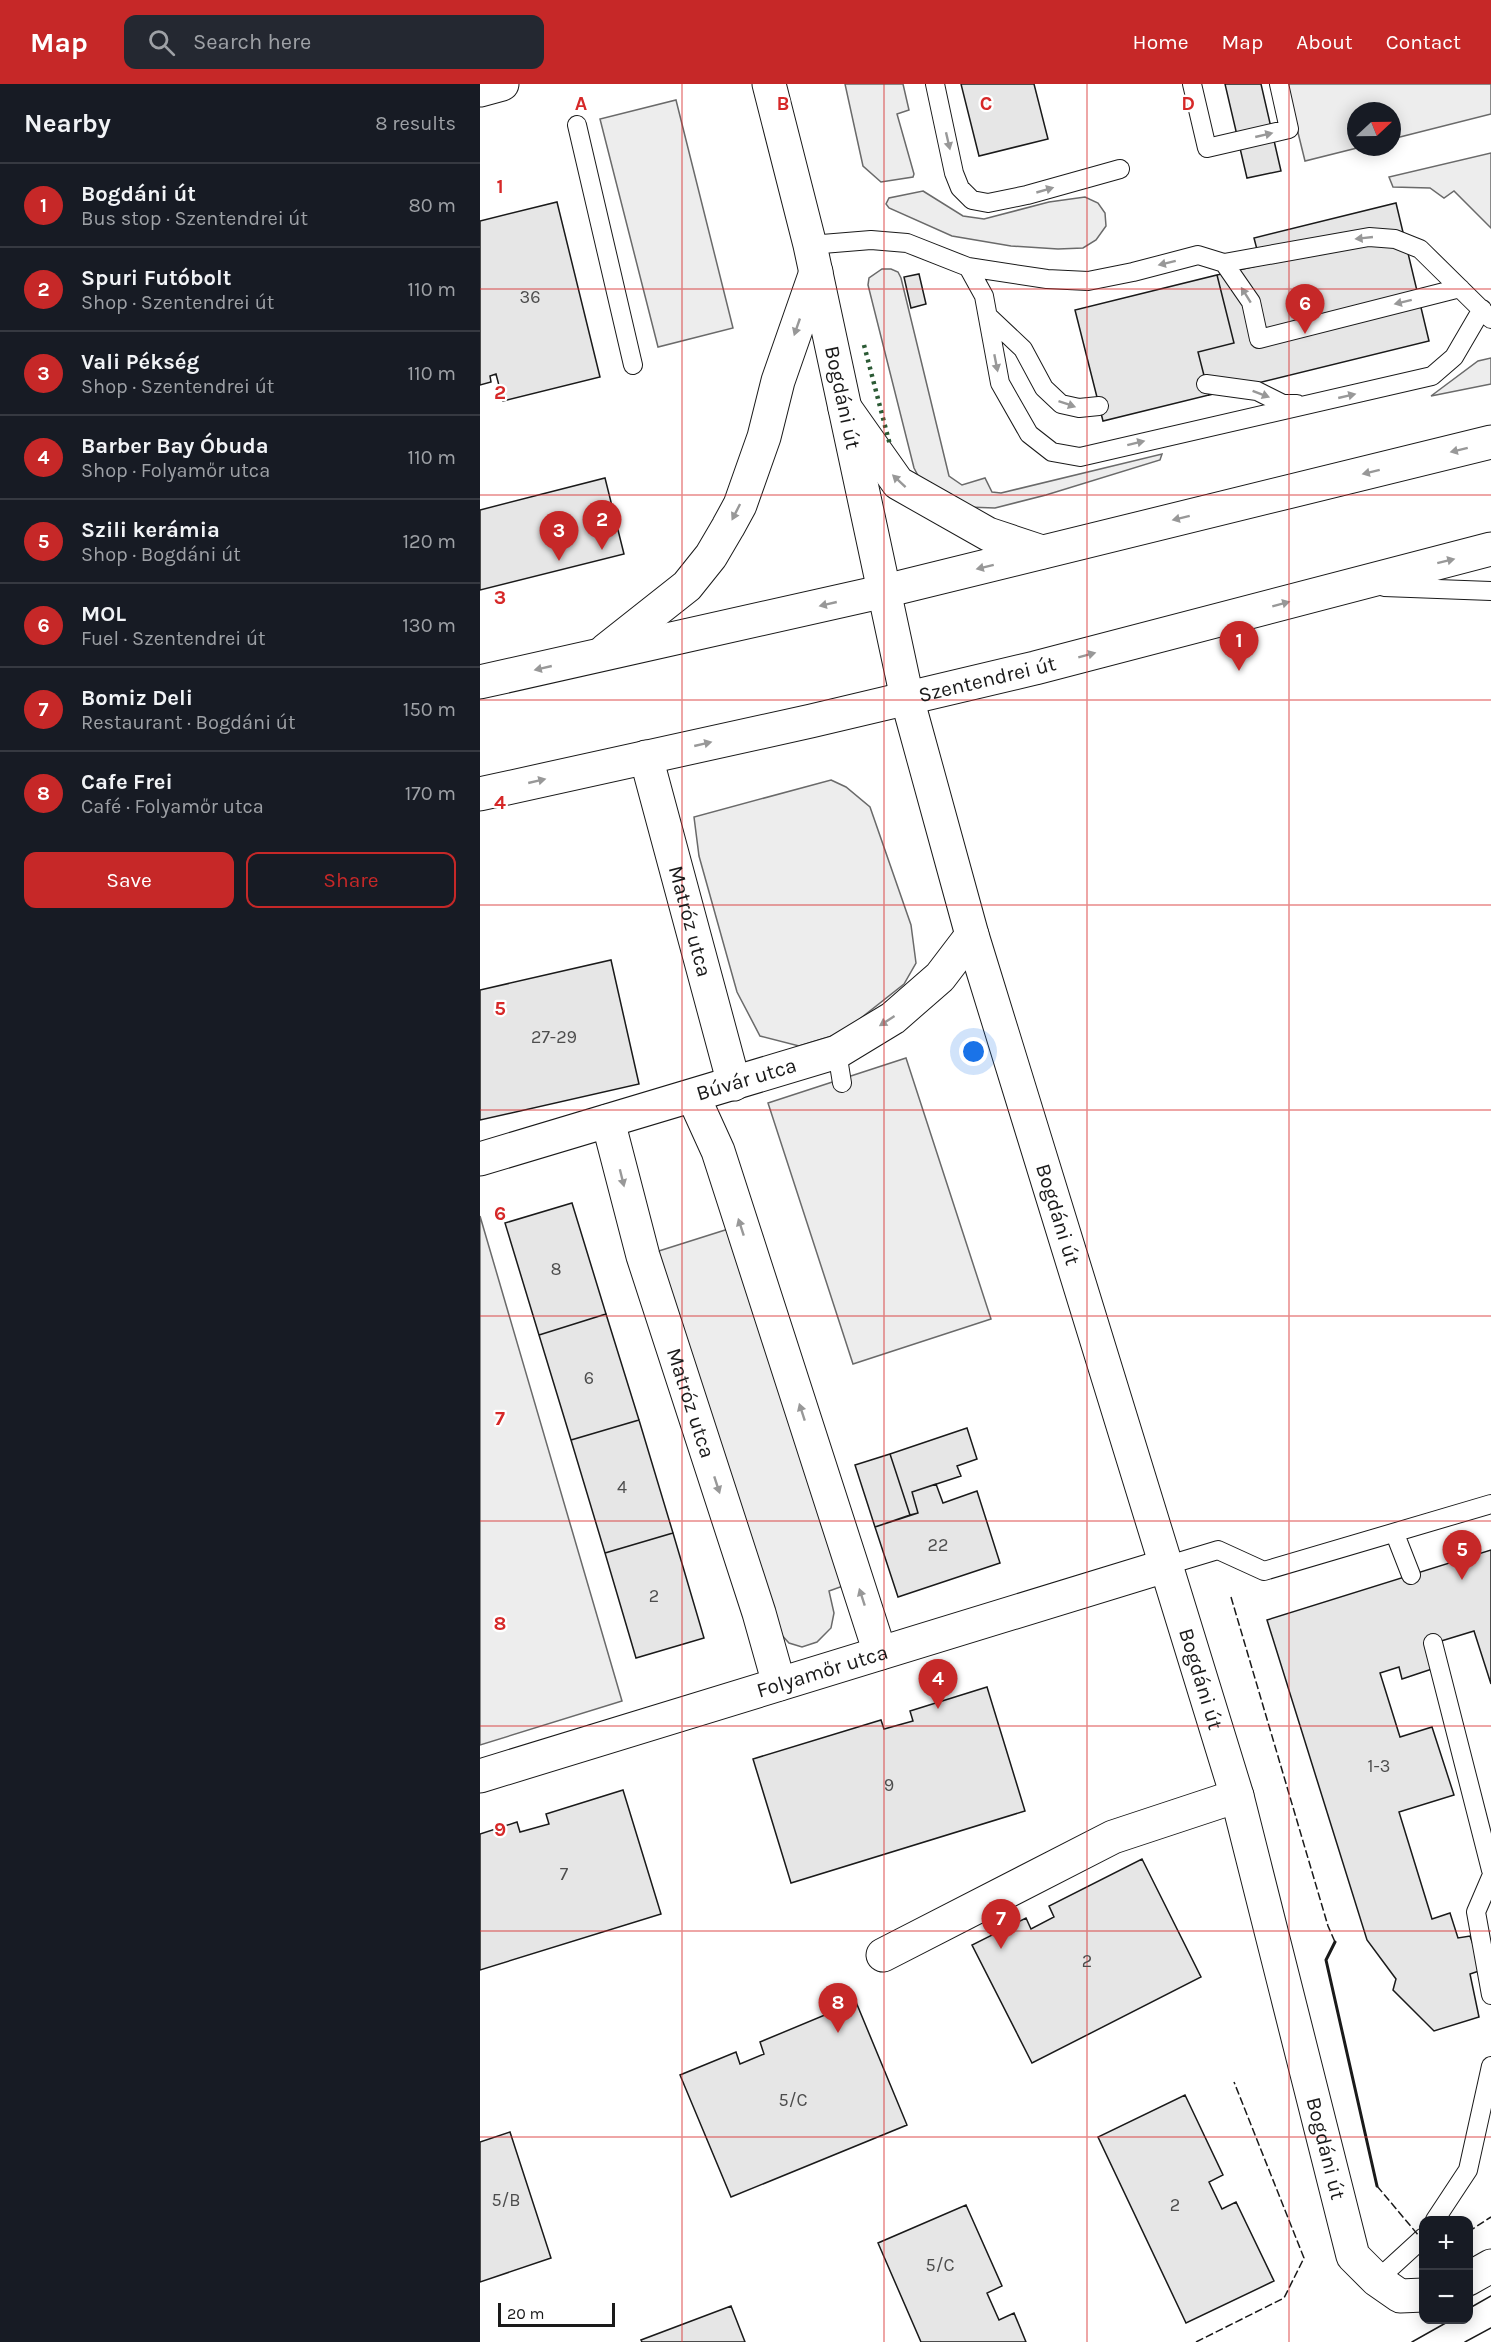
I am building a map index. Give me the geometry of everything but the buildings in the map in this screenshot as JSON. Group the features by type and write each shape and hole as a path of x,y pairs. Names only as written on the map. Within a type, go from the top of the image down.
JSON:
{"street":[{"path":"480,90 502,84"},
{"name":"Bogdáni út","path":"769,84 813,258 908,698 972,935 1237,1796 1353,2256 1377,2280 1400,2296 1419,2295"},
{"path":"600,655 687,586 711,556 740,505 764,437 813,258"},
{"path":"845,408 898,483 988,534 1042,552"},
{"path":"480,682 885,591 1491,442"},
{"name":"Szentendrei út","path":"480,794 1035,668 1491,549"},
{"name":"Matróz utca","path":"646,757 735,1084"},
{"name":"Búvár utca","path":"480,1159 735,1084 840,1068 940,977 972,935"},
{"path":"693,1096 718,1151 880,1653"},
{"name":"Matróz utca","path":"608,1121 642,1256 759,1613 779,1684"},
{"name":"Folyamőr utca","path":"480,1776 1165,1566"},
{"path":"883,1955 1113,1837 1237,1796"},
{"path":"1473,2276 1491,2266"}],"lane":[{"path":"935,84 954,173 960,188 972,200 988,202 1027,195 1120,169"},
{"path":"1192,84 1207,148 1289,129 1279,84"},
{"path":"577,124 633,365"},
{"path":"813,258 871,240 907,243 968,267 1047,279 1088,281 1198,255 1224,262 1369,237 1395,239 1420,249 1486,314 1454,357 1432,376 1080,458 1052,452 1029,434 1000,383 984,296 968,267"},
{"path":"1224,262 1251,302 1259,339 1460,288"},
{"path":"988,316 1023,349 1044,388 1061,404 1079,408 1099,406"},
{"path":"1206,384 1257,391 1282,404 1316,404"},
{"path":"1349,585 1491,591"},
{"path":"1165,1566 1218,1550 1264,1571 1491,1504"},
{"path":"1395,1534 1411,1575"},
{"path":"1433,1643 1491,1870"},
{"path":"1491,1877 1476,1912 1491,1995"},
{"path":"1438,2216 1468,2170 1491,2066"},
{"path":"1377,2280 1419,2242"}],"shaded area":[{"path":"845,84 903,84 909,110 897,114 913,177 881,182 863,166"},
{"path":"1286,84 1491,84 1491,114 1401,137 1401,102 1347,102 1347,150 1305,161"},
{"path":"676,100 733,328 658,347 600,119"},
{"path":"1491,153 1491,228 1454,191 1444,198 1430,188 1393,187 1389,177"},
{"path":"923,191 963,216 984,219 1049,202 1085,197 1098,203 1105,213 1106,226 1096,240 1083,248 1011,246 952,236 889,208 886,204 889,198"},
{"path":"882,269 898,272 901,278 949,476 962,485 985,478 992,492 1001,493 1162,454 1160,460 995,508 967,507 922,483 914,468 868,285 869,278"},
{"path":"1491,358 1491,384 1431,396 1478,361"},
{"path":"831,780 846,787 870,807 911,925 916,963 904,984 842,1033 799,1046 760,1036 737,992 699,856 694,817"},
{"path":"906,1058 991,1319 853,1364 768,1103"},
{"path":"480,1216 622,1701 480,1745"},
{"path":"741,1225 857,1581 829,1591 834,1613 831,1628 817,1642 802,1647 789,1643 779,1632 643,1256"}],"tram line":[{"path":"1473,2306 1491,2296"},
{"path":"1412,2342 1444,2324"},
{"path":"1465,2342 1491,2328"}],"hedge":[{"path":"864,345 890,445"}],"fence":[{"path":"1231,1597 1328,1926 1335,1942"},
{"path":"1196,2342 1284,2298 1304,2258 1234,2082"},
{"path":"1377,2186 1419,2236"},
{"path":"1473,2229 1491,2217"}],"wall":[{"path":"1335,1942 1326,1960 1377,2186"}],"place":[{"name":"MOL","path":"1305,334"},
{"name":"Spuri Futóbolt","path":"602,550"},
{"name":"Vali Pékség","path":"559,561"},
{"name":"Bogdáni út","path":"1239,671"},
{"name":"Szili kerámia","path":"1462,1580"},
{"name":"Barber Bay Óbuda","path":"938,1709"},
{"name":"Bomiz Deli","path":"1001,1949"},
{"name":"Cafe Frei","path":"838,2033"}]}
